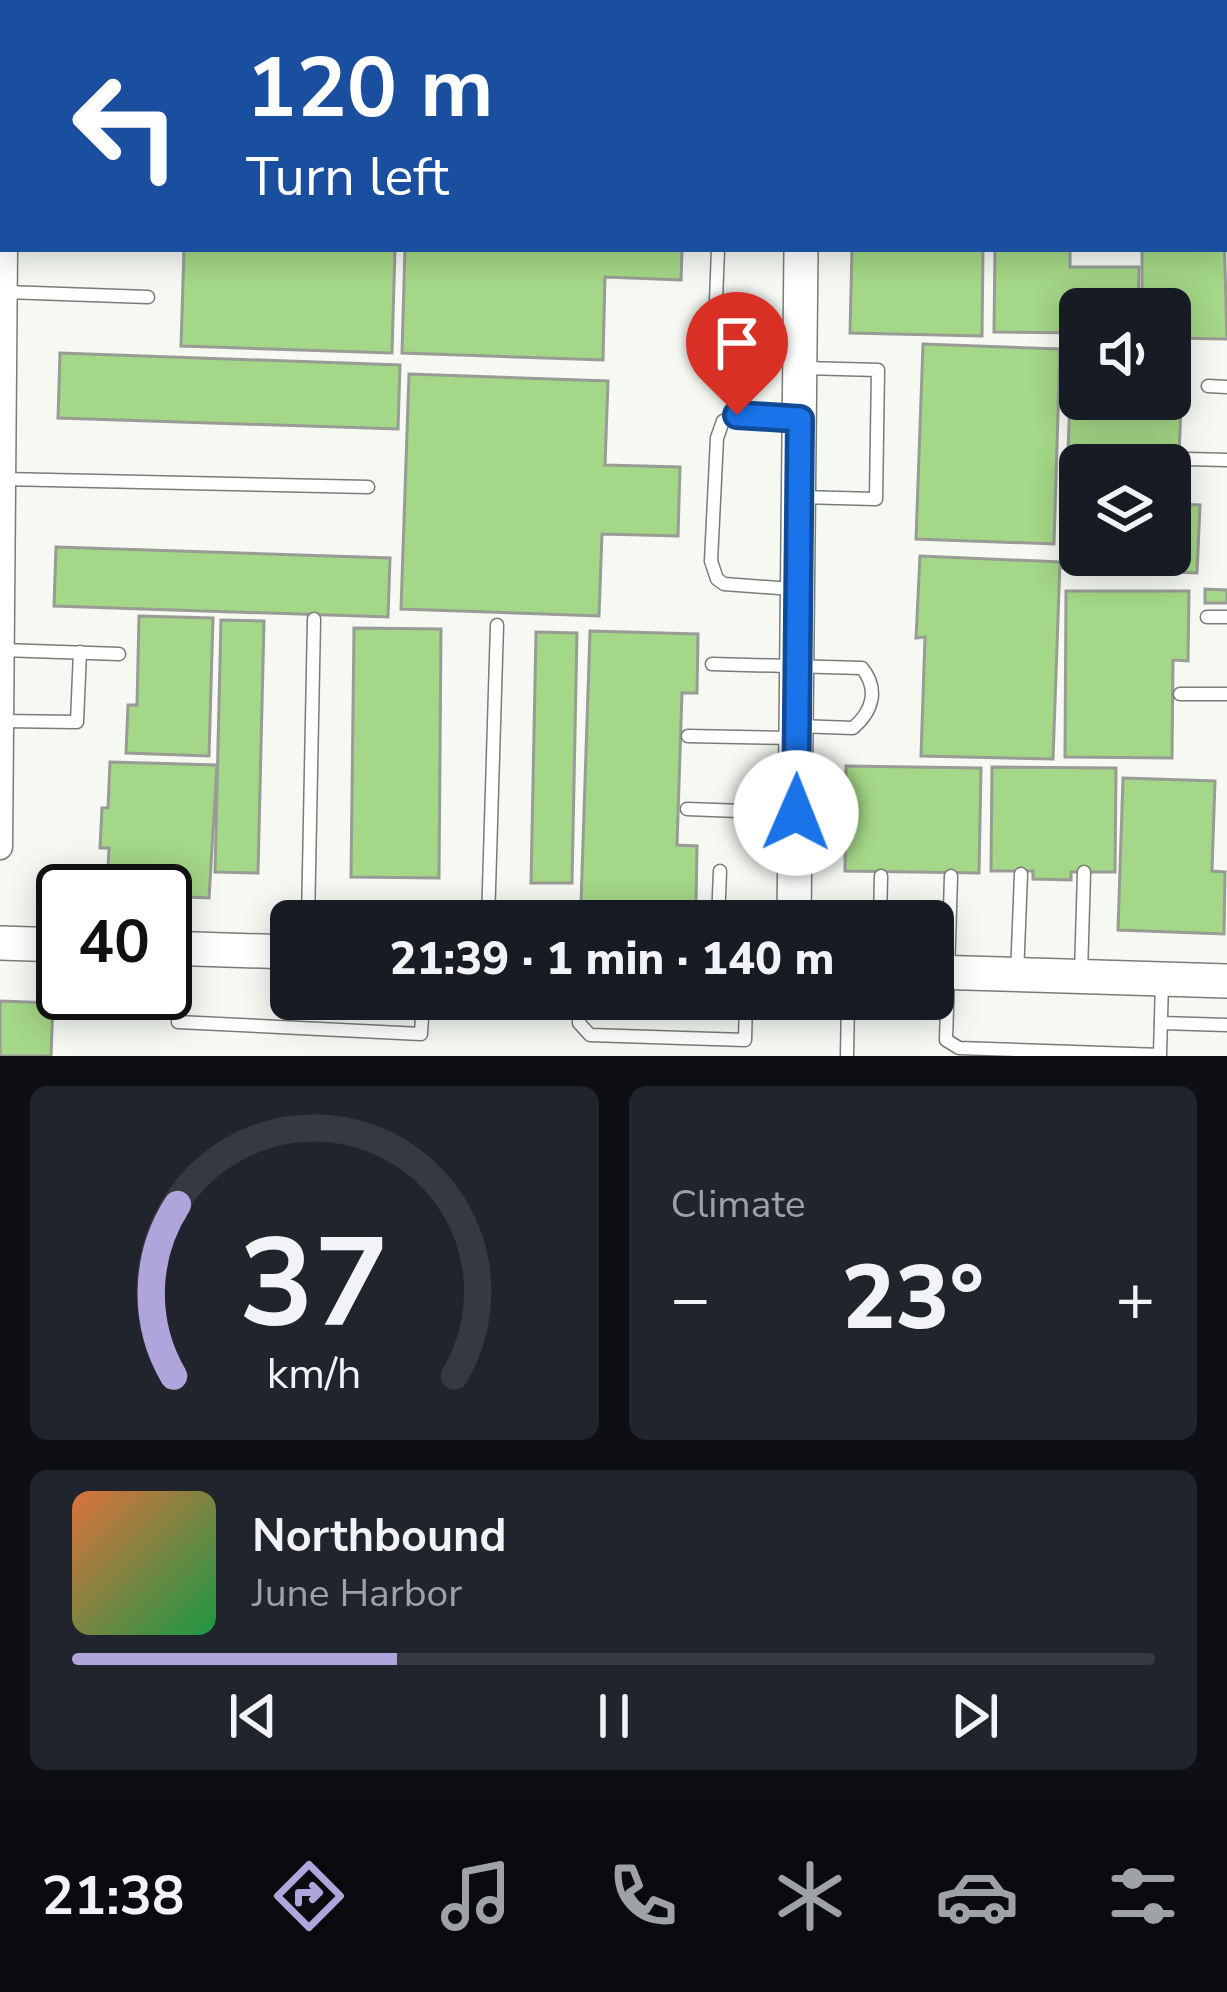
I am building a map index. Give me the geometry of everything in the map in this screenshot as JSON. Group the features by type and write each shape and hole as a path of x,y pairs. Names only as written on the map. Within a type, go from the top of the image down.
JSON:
{"street":[{"path":"0,847 5,252"},
{"path":"794,900 801,252"},
{"path":"0,943 36,944"},
{"path":"192,949 270,951"},
{"path":"954,973 1227,981"}],"lane":[{"path":"718,252 715,327 800,332"},
{"path":"5,292 148,296"},
{"path":"798,497 876,499 878,370 800,368"},
{"path":"1208,386 1227,387"},
{"path":"798,589 724,584 711,561 717,438 723,421 737,415 800,419"},
{"path":"1191,459 1227,460"},
{"path":"3,479 368,487"},
{"path":"1207,616 1227,616"},
{"path":"308,900 314,620"},
{"path":"489,900 497,625"},
{"path":"2,650 119,654"},
{"path":"2,721 77,722 80,652"},
{"path":"688,736 853,728 871,707 870,678 862,668 712,664"},
{"path":"1180,694 1227,694"},
{"path":"687,809 796,813"},
{"path":"719,900 720,871"},
{"path":"1081,976 1084,872"},
{"path":"1017,975 1021,874"},
{"path":"880,900 881,876"},
{"path":"948,900 950,876"},
{"path":"945,1020 946,1040 959,1048 1160,1055 1162,980"},
{"path":"178,1020 421,1034 422,1020"},
{"path":"579,1020 590,1035 745,1040"},
{"path":"745,1020 745,1056"},
{"path":"847,1056 848,1020"},
{"path":"1161,1023 1227,1025"}],"building":[{"path":"184,252 395,252 392,353 181,346"},
{"path":"405,252 682,252 681,280 605,277 603,360 402,353"},
{"path":"852,252 983,252 982,336 850,333"},
{"path":"995,252 1070,252 1070,267 1139,267 1138,288 1059,288 1059,333 994,332"},
{"path":"1142,252 1225,252 1227,339 1191,338 1191,288 1142,288"},
{"path":"923,344 1059,349 1054,544 916,539"},
{"path":"60,353 400,365 398,429 58,418"},
{"path":"409,374 608,381 605,465 680,467 678,536 602,534 599,616 401,609"},
{"path":"1069,420 1180,420 1179,444 1068,444"},
{"path":"1191,505 1200,505 1197,573 1191,573"},
{"path":"56,547 390,558 388,617 54,606"},
{"path":"920,556 1059,562 1053,759 921,756 925,637 916,638"},
{"path":"1205,589 1227,590 1227,603 1205,603"},
{"path":"1066,591 1189,591 1188,661 1173,660 1172,758 1065,757"},
{"path":"139,616 213,618 209,756 126,753 128,705 137,705"},
{"path":"221,620 264,621 258,873 215,872"},
{"path":"354,628 441,629 439,878 351,877"},
{"path":"590,631 698,634 697,693 682,693 677,845 697,846 696,900 581,900"},
{"path":"536,632 577,633 572,883 531,883"},
{"path":"110,762 217,765 209,898 192,897 192,864 108,864 109,848 100,848 102,808 108,808"},
{"path":"846,766 981,768 979,873 845,871"},
{"path":"992,767 1116,768 1115,872 1071,872 1071,880 1033,879 1033,871 991,871"},
{"path":"1123,778 1215,781 1212,871 1225,872 1224,934 1118,930"},
{"path":"0,1001 36,1002 36,1020 52,1020 51,1056 0,1056"}],"route":[{"path":"737,415 800,419 796,813"}]}
